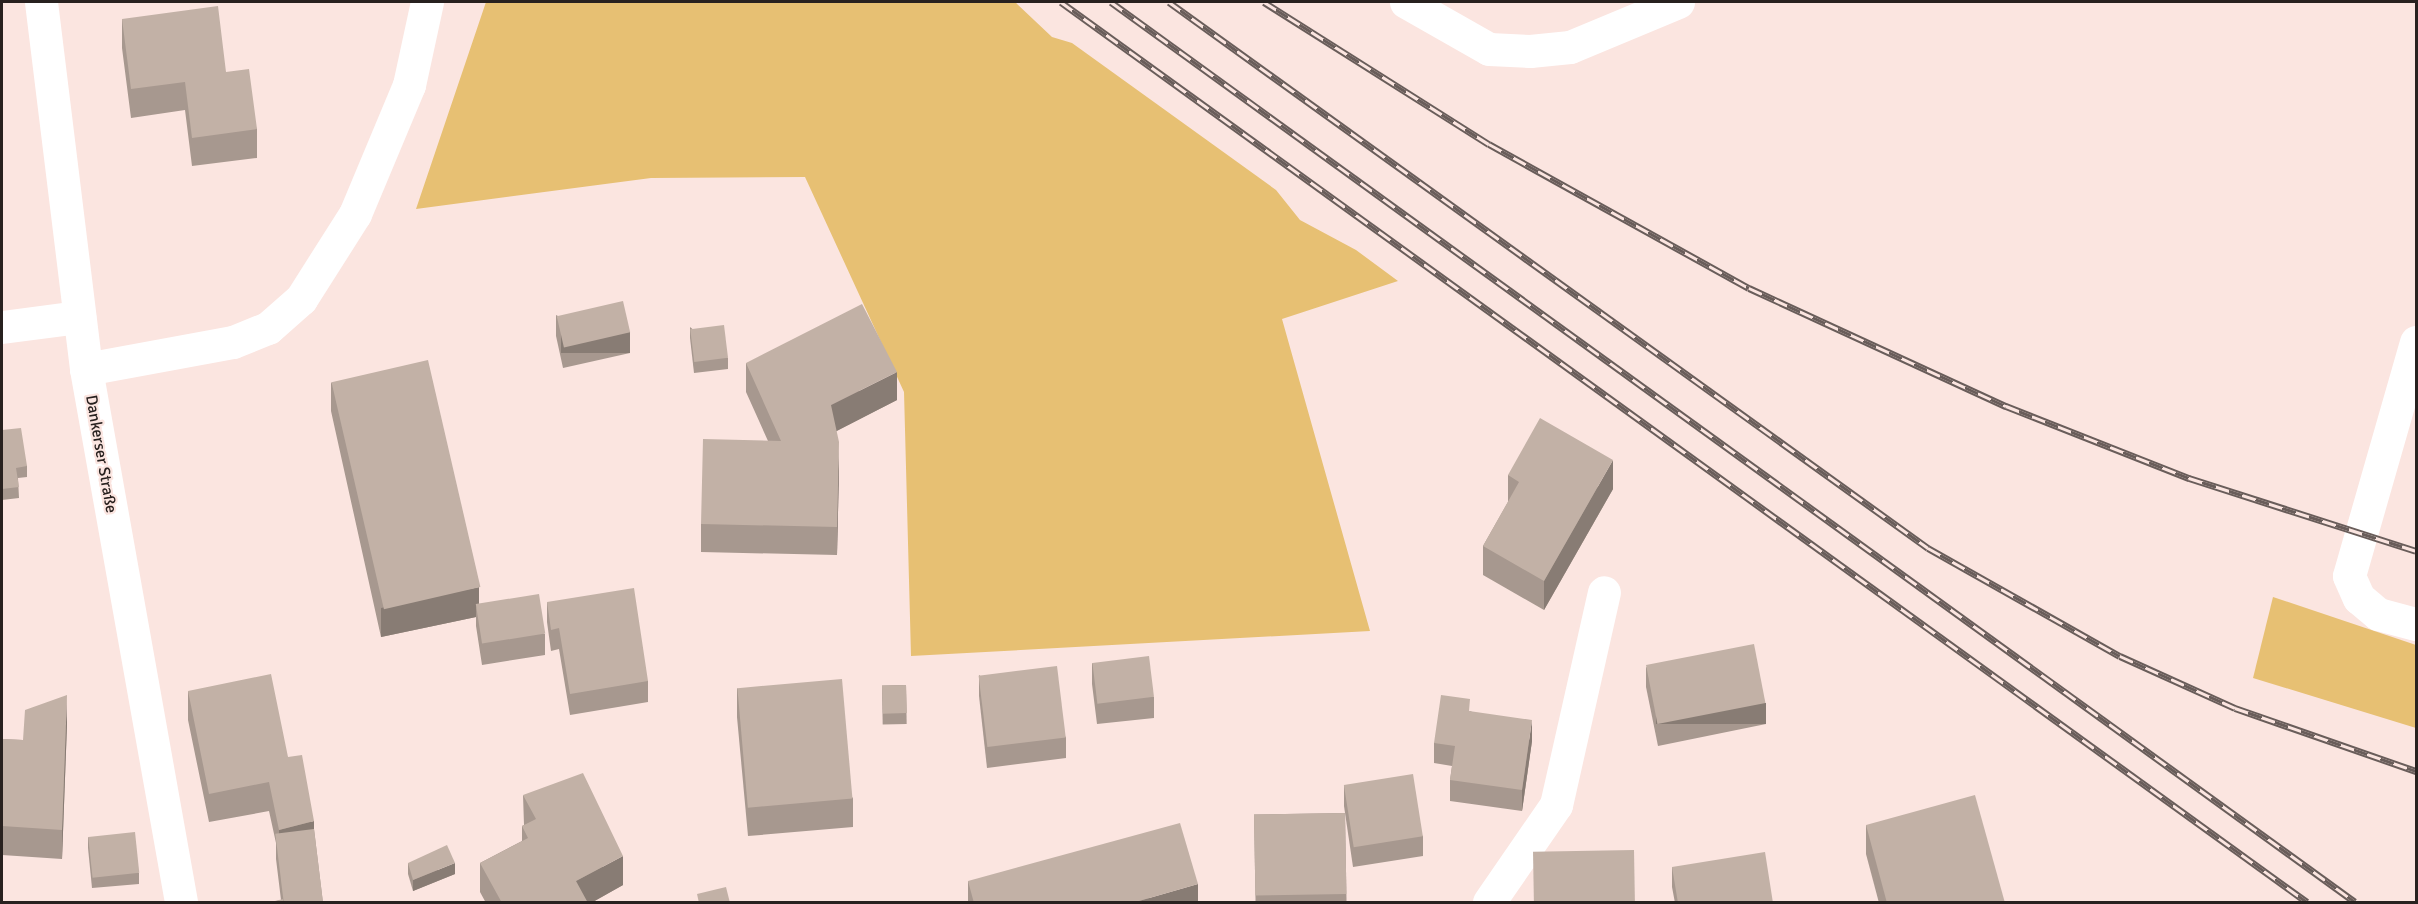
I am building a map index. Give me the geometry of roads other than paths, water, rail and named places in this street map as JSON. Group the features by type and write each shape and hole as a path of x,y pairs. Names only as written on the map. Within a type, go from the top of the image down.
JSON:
{"street":[{"name":"Dankerser Straße","path":"41,2 86,369 181,903"},
{"path":"86,369 232,342 268,328 301,298 355,214 409,85 428,2"},
{"path":"1406,2 1489,49 1530,51 1570,47 1678,2"},
{"path":"2,327 79,317"},
{"path":"2416,342 2349,576 2359,598 2378,614 2416,624"},
{"path":"1489,903 1556,805 1604,591"}],"railway":[{"path":"1061,2 2307,902"},
{"path":"1111,2 2355,902"},
{"path":"1169,2 1928,548 2120,656 2235,708 2416,771"},
{"path":"1264,2 1489,144 1749,288 2006,406 2189,478 2416,551"}]}
